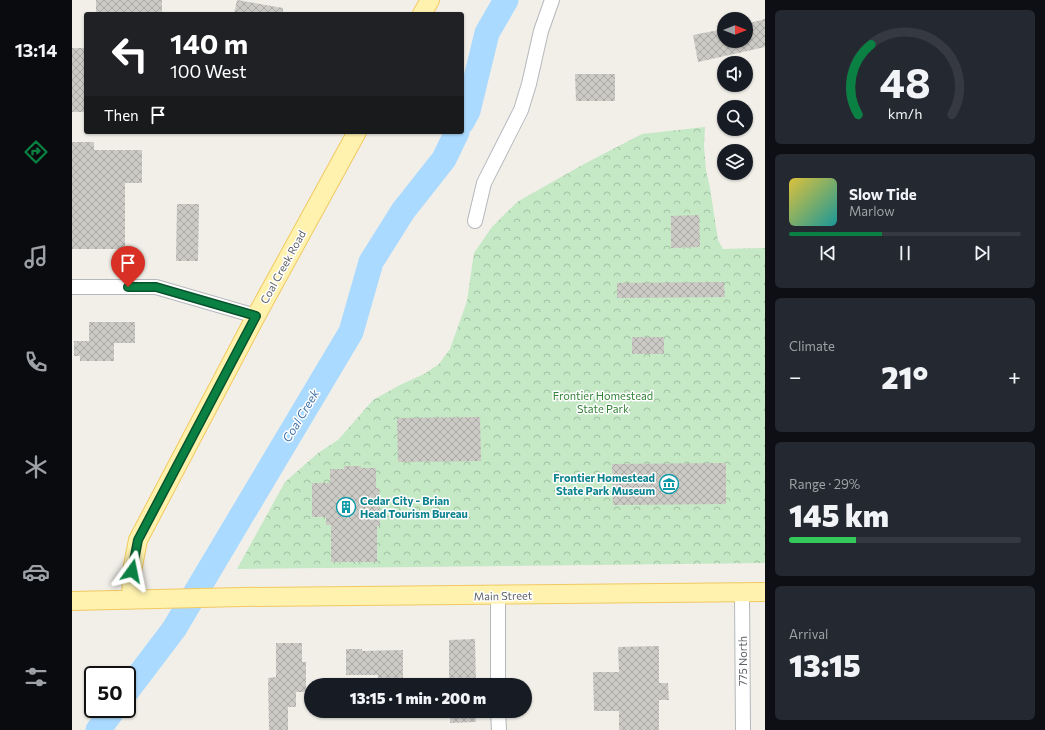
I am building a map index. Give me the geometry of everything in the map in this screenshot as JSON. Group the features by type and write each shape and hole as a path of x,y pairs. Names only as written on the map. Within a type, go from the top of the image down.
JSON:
{"main road":[{"path":"423,12 430,0"},
{"name":"Coal Creek Road","path":"131,600 132,571 138,540 256,316 356,134"},
{"name":"Main Street","path":"72,601 242,597 498,596 765,592"}],"street":[{"path":"475,220 484,182 521,110 542,31 552,0"},
{"path":"72,287 156,287 256,316"},
{"name":"775 North","path":"742,593 743,730"},
{"path":"498,596 498,678"},
{"path":"498,718 499,730"}],"green space":[{"name":"Frontier Homestead State Park","path":"705,127 704,146 706,170 718,240 723,249 765,248 765,563 237,569 285,482 318,453 338,440 373,400 424,374 439,364 450,349 467,301 474,253 492,227 517,202 584,164 642,134"}],"building":[{"path":"96,0 162,0 162,12 96,12"},
{"path":"237,0 283,8 283,12 234,12"},
{"path":"765,19 765,47 725,56 717,56 717,58 698,62 693,35 717,30 717,48 753,48 753,22"},
{"path":"72,48 84,48 84,112 72,112"},
{"path":"575,74 615,74 615,101 576,101"},
{"path":"72,142 94,142 94,150 142,150 142,183 125,183 125,249 72,249"},
{"path":"177,204 199,204 198,261 176,261"},
{"path":"699,215 700,247 671,248 671,216"},
{"path":"724,282 725,297 617,298 617,283"},
{"path":"89,322 135,322 135,343 114,343 114,361 80,361 80,356 74,356 74,341 89,341"},
{"path":"632,337 664,337 664,354 632,354"},
{"path":"480,417 481,461 398,462 397,418"},
{"name":"Frontier Homestead State Park Museum","path":"726,463 726,504 613,505 612,464"},
{"name":"Cedar City - Brian Head Tourism Bureau","path":"344,466 376,468 376,488 379,488 380,526 377,526 377,562 331,562 331,525 326,525 326,517 312,517 312,483 330,483 330,469 344,469"},
{"path":"475,639 476,678 449,678 449,640"},
{"path":"276,643 302,643 302,662 306,662 304,692 296,692 296,707 288,707 288,730 269,730 268,678 276,677"},
{"path":"659,646 659,683 668,683 669,700 659,700 659,730 619,730 619,711 594,711 593,672 619,672 618,647"},
{"path":"346,649 362,649 362,651 403,650 403,678 378,678 378,675 346,675"},
{"path":"450,718 476,718 476,722 450,723"}],"waterway":[{"name":"Coal Creek","path":"464,118 468,111 487,33 506,0"},
{"name":"Coal Creek","path":"136,679 174,629 351,332 371,262 403,211 444,159 456,134"},
{"name":"Coal Creek","path":"98,730 107,718"}],"place":[{"name":"Frontier Homestead State Park Museum","path":"669,484"},
{"name":"Cedar City - Brian Head Tourism Bureau","path":"346,507"}],"route":[{"path":"128,287 156,287 256,316 138,540 132,571"}]}
